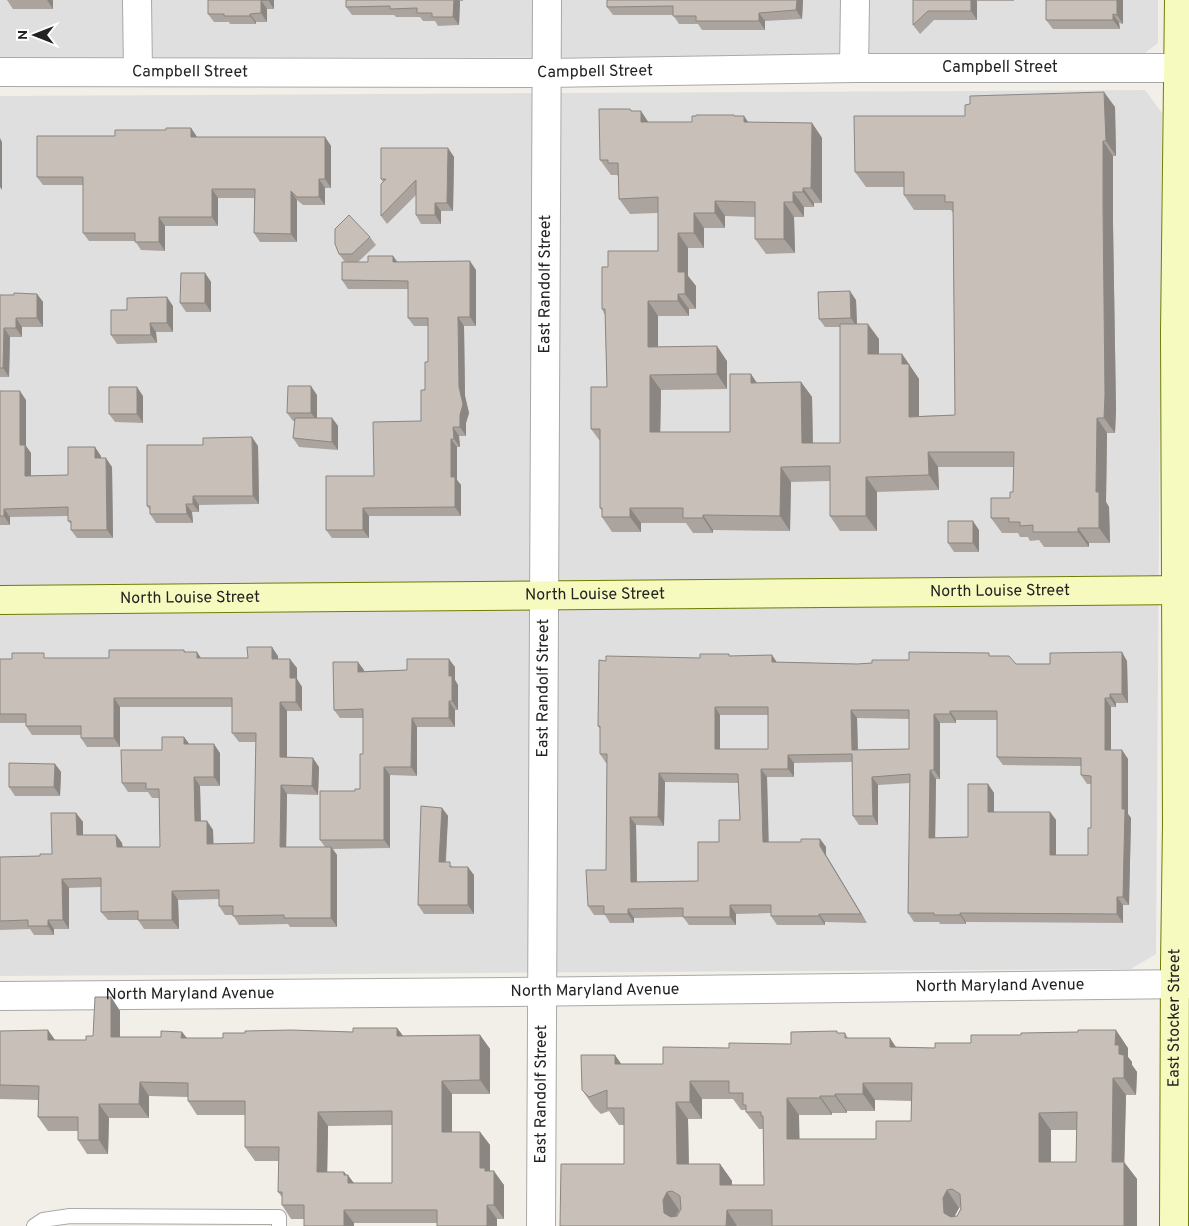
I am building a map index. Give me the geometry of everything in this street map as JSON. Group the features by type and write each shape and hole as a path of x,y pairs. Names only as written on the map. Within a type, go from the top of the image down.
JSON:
{"street":[{"path":"137,0 138,72"},
{"name":"East Randolf Street","path":"540,1226 547,0"},
{"path":"854,68 856,0"},
{"name":"East Stocker Street","path":"1174,1226 1182,1195 1183,590 1176,333 1184,68 1179,0"},
{"name":"Campbell Street","path":"0,72 546,73 854,68 1184,68"},
{"name":"North Louise Street","path":"0,600 1183,590"},
{"name":"North Maryland Avenue","path":"0,996 542,992 1182,984"}],"lane":[{"path":"34,1226 43,1220 70,1216 279,1217 279,1226"}],"shaded area":[{"path":"0,0 1158,0 1158,43 1139,58 0,57"},
{"path":"1145,90 1162,113 1156,954 1131,969 0,976 0,96"}],"building":[{"path":"208,0 261,0 261,13 250,14 250,16 208,14"},
{"path":"346,0 454,0 453,17 432,17 432,13 417,13 417,8 390,9 390,6 346,7"},
{"path":"607,0 797,0 796,10 759,13 759,21 696,21 696,16 673,16 673,6 607,7"},
{"path":"913,0 971,0 971,11 928,11 913,25"},
{"path":"1046,0 1117,0 1117,15 1113,14 1113,20 1046,20"},
{"path":"1104,92 1106,141 1103,141 1105,395 1104,418 1097,418 1096,492 1099,492 1099,528 1078,528 1078,532 1033,532 1033,525 1020,526 1020,522 1009,522 1009,518 991,518 991,498 1010,498 1010,492 1013,492 1014,452 928,452 929,475 866,477 866,516 830,516 830,466 781,467 780,516 703,515 703,518 683,518 683,508 630,508 630,517 602,517 602,508 600,508 600,429 591,429 591,387 607,387 605,309 602,309 602,267 608,267 608,251 658,251 658,197 619,199 618,163 608,163 608,160 600,160 599,109 641,111 641,122 692,122 692,116 696,115 734,115 744,116 744,122 812,123 811,188 803,188 803,192 793,192 793,202 784,202 784,239 755,239 755,202 715,201 715,213 694,213 694,233 678,233 678,272 685,272 685,294 678,294 678,301 648,301 648,347 717,346 717,374 650,375 650,432 730,432 730,374 751,374 751,383 801,382 802,443 840,443 840,324 868,324 868,354 902,354 902,364 909,364 909,417 955,415 953,202 945,202 945,195 904,195 904,172 855,172 854,116 965,116 965,105 970,104 970,96"},
{"path":"166,128 191,128 191,137 325,137 325,179 319,179 319,197 297,197 291,191 291,234 254,233 255,189 212,189 212,217 159,217 159,242 135,242 135,233 83,233 83,177 37,177 37,136 115,136 115,130 166,130"},
{"path":"381,148 448,148 447,203 435,203 435,215 416,215 416,180 381,216 381,184 386,179 381,179"},
{"path":"349,215 370,237 352,254 339,254 335,244 335,229"},
{"path":"368,256 393,256 393,262 470,261 470,317 458,317 459,387 463,404 460,415 460,427 453,427 454,439 451,439 451,477 455,477 455,507 363,508 363,530 326,530 326,476 374,476 373,422 421,421 421,390 425,390 425,362 428,362 428,318 408,318 408,281 342,280 342,262 368,262"},
{"path":"181,273 205,273 205,303 180,303"},
{"path":"850,291 851,318 819,319 818,292"},
{"path":"14,293 37,294 37,318 16,318 16,328 4,328 3,368 0,368 0,295 14,295"},
{"path":"167,297 167,323 150,323 151,335 111,335 111,310 127,310 127,298"},
{"path":"288,386 311,386 311,413 287,413"},
{"path":"109,387 137,387 137,414 109,414"},
{"path":"0,391 20,391 20,445 25,445 25,476 68,475 68,447 95,447 95,458 106,458 107,530 71,530 71,521 68,521 68,507 4,509 4,516 0,516"},
{"path":"295,418 332,418 332,442 293,438"},
{"path":"252,437 253,496 193,496 193,504 186,504 187,514 150,514 150,506 147,506 147,445 203,445 203,438"},
{"path":"948,521 973,521 973,543 948,543"},
{"path":"247,647 272,647 272,659 290,659 290,678 296,678 296,702 280,702 280,757 313,758 312,786 281,785 280,847 331,847 331,918 284,918 284,915 233,916 233,906 219,906 219,890 172,891 172,920 138,920 138,911 101,912 101,878 62,879 63,920 48,920 48,926 28,926 28,920 0,921 0,857 52,854 51,813 76,813 77,835 116,835 117,847 160,847 159,789 146,789 146,783 122,783 121,750 162,750 162,737 184,737 184,744 214,744 214,777 194,777 195,821 207,821 207,844 254,843 256,733 232,733 232,698 114,698 114,738 81,738 81,726 26,726 26,714 0,714 0,659 12,659 12,653 44,653 44,658 109,658 109,650 184,650 184,652 197,652 197,658 248,658"},
{"path":"909,652 989,653 989,656 1009,656 1016,664 1050,664 1050,653 1122,652 1122,694 1110,694 1110,698 1105,698 1105,750 1122,750 1122,809 1125,809 1123,897 1117,897 1117,914 960,913 960,915 934,915 934,913 908,913 910,774 872,777 873,816 853,816 852,754 788,755 788,769 761,769 763,842 801,842 801,839 820,839 820,846 861,914 771,916 771,905 730,905 730,917 683,917 683,908 628,909 628,914 604,914 604,906 588,906 586,870 606,870 607,754 600,754 600,726 598,726 599,660 606,661 606,656 700,658 700,654 729,654 729,656 772,655 772,662 857,664 872,663 872,660 909,660","holes":["715,707 768,707 768,749 715,749","851,710 909,710 909,749 852,750","950,711 997,711 997,757 1081,758 1081,775 1091,776 1091,828 1088,828 1088,855 1050,855 1050,812 988,812 988,784 968,784 968,837 929,838 930,770 934,770 934,714 950,714","659,773 738,774 740,820 719,820 719,842 698,842 698,881 631,882 630,817 658,817"]},
{"path":"407,659 449,659 449,676 452,676 452,701 449,701 449,718 412,718 411,767 384,767 384,840 320,840 320,791 355,791 355,789 360,789 360,754 363,754 363,709 334,710 333,662 358,662 358,672 407,670"},
{"path":"9,763 55,764 54,787 9,787"},
{"path":"421,806 442,808 439,862 450,862 450,867 468,867 468,905 418,905"},
{"path":"95,997 111,997 111,1037 161,1037 161,1031 182,1032 181,1038 223,1038 223,1033 245,1033 245,1031 353,1032 353,1028 397,1028 397,1036 480,1035 480,1080 442,1081 442,1132 480,1132 480,1168 485,1168 485,1171 494,1171 494,1205 487,1205 487,1226 437,1226 437,1210 344,1210 344,1226 304,1226 304,1205 282,1205 282,1192 278,1192 279,1147 245,1147 245,1101 188,1101 188,1083 140,1082 139,1104 99,1104 99,1140 78,1140 78,1117 38,1117 39,1086 0,1085 0,1031 48,1030 48,1040 86,1040 86,1036 93,1036","holes":["392,1111 392,1183 348,1183 348,1175 344,1175 344,1172 317,1172 318,1112"]},
{"path":"1078,1030 1116,1030 1115,1045 1119,1045 1119,1054 1124,1055 1124,1078 1113,1078 1112,1162 1124,1162 1124,1226 772,1226 772,1210 727,1210 726,1226 560,1226 561,1164 624,1164 624,1108 607,1108 607,1090 589,1097 582,1090 581,1055 615,1055 615,1064 663,1064 663,1047 729,1048 729,1043 791,1044 791,1032 837,1031 837,1033 845,1033 845,1038 890,1038 890,1047 935,1048 935,1043 971,1043 971,1035 1078,1032","holes":["690,1081 729,1081 729,1093 743,1093 743,1105 746,1105 746,1112 761,1112 761,1116 763,1116 764,1185 720,1185 720,1164 677,1164 676,1102 690,1102","863,1083 912,1083 911,1121 876,1121 876,1139 787,1139 787,1098 820,1098 820,1096 835,1096 835,1094 863,1094","1077,1112 1076,1162 1039,1162 1039,1113","952,1189 960,1194 961,1209 957,1216 951,1217 944,1213 943,1198 947,1190","672,1191 680,1196 681,1209 677,1216 671,1217 664,1213 663,1200 667,1192"]}]}
